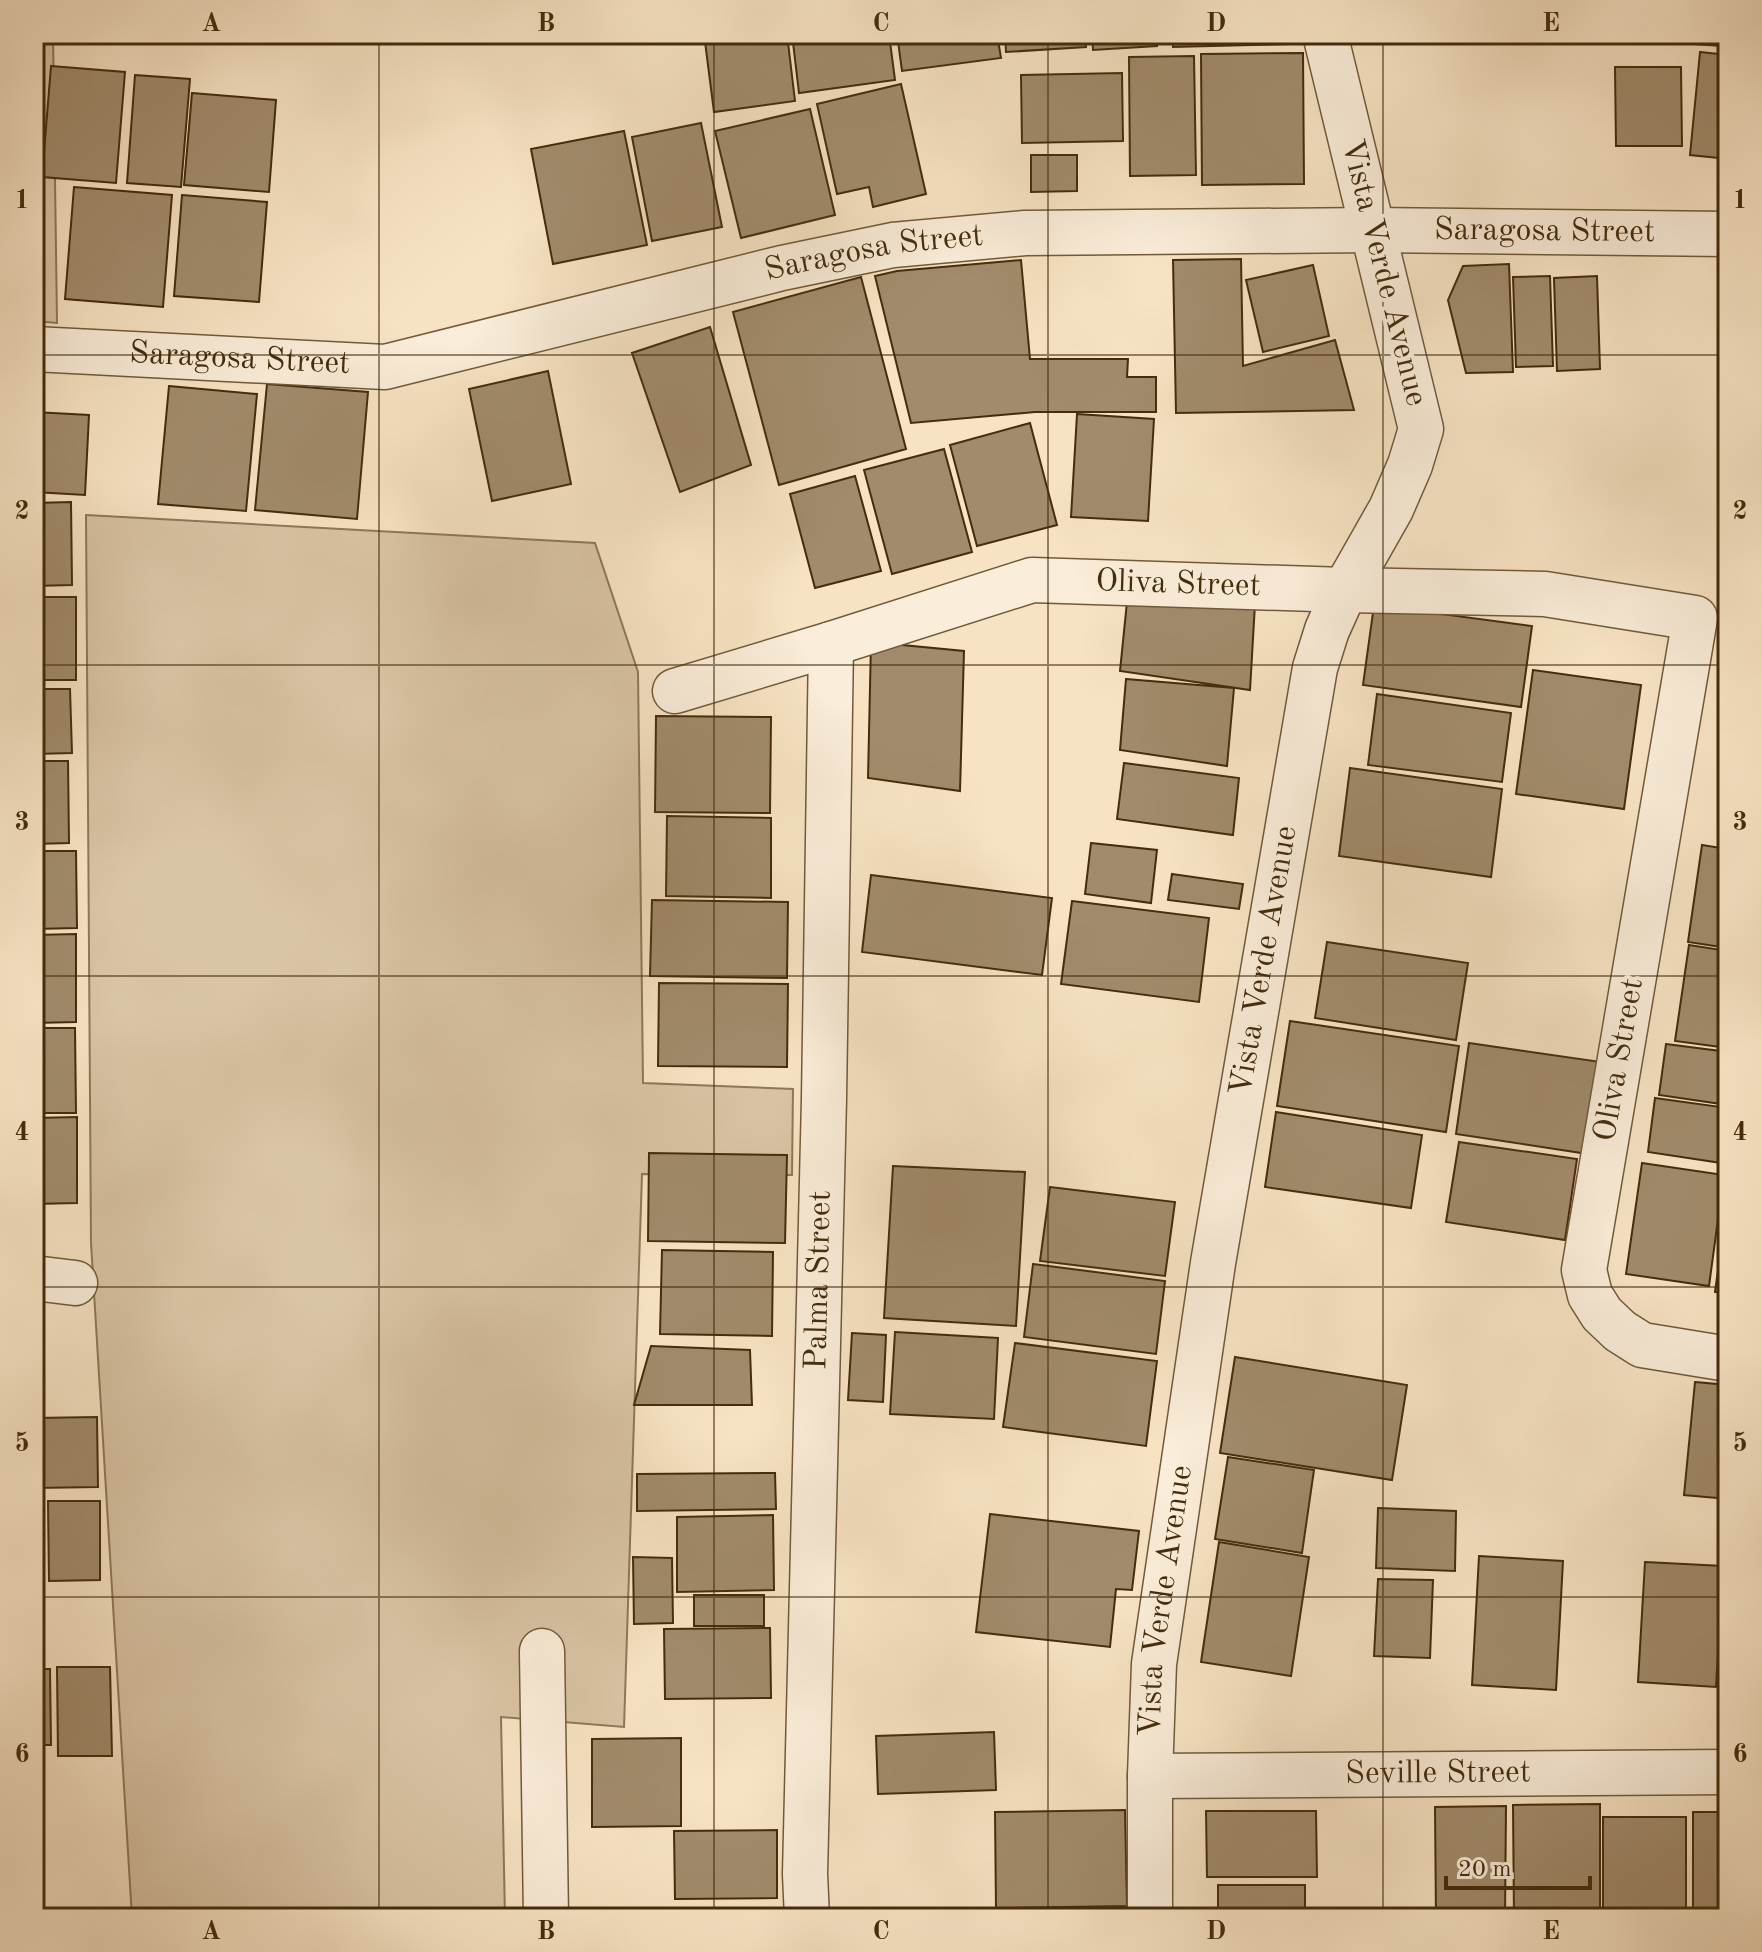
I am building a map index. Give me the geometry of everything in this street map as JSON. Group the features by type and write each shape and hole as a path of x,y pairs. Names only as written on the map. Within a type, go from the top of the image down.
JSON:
{"street":[{"name":"Vista Verde Avenue","path":"1150,1918 1154,1664 1213,1263 1315,668 1327,630 1345,590 1391,509 1421,429 1325,34"},
{"name":"Saragosa Street","path":"34,349 385,367 782,268 893,245 1025,233 1373,230 1728,234"},
{"name":"Oliva Street","path":"675,691 1032,580 1545,594 1712,621 1584,1270 1590,1295 1602,1314 1620,1331 1642,1345 1728,1359"},
{"name":"Palma Street","path":"807,1918 805,1874 824,1099 831,644"},
{"path":"542,1651 546,1918"},
{"name":"Seville Street","path":"1150,1776 1728,1772"}],"shaded area":[{"path":"34,34 53,34 57,323 34,321"},
{"path":"86,515 595,543 638,672 643,1083 793,1089 792,1175 642,1174 624,1727 501,1717 505,1918 132,1918 91,1243"}],"building":[{"path":"704,34 787,34 795,101 714,112"},
{"path":"792,34 889,34 895,80 799,93"},
{"path":"897,34 997,34 1001,58 902,71"},
{"path":"1005,34 1085,34 1086,47 1006,52"},
{"path":"1092,34 1157,34 1157,46 1093,50"},
{"path":"1172,34 1291,34 1291,44 1173,47"},
{"path":"1472,34 1560,34 1559,41 1472,39"},
{"path":"1561,34 1590,34 1590,41 1561,40"},
{"path":"1594,34 1648,34 1648,38 1594,37"},
{"path":"1651,34 1722,34 1721,46 1651,41"},
{"path":"1700,52 1728,55 1728,159 1690,155"},
{"path":"1303,53 1304,184 1202,185 1201,54"},
{"path":"1194,56 1196,175 1130,176 1129,57"},
{"path":"51,66 125,72 116,183 42,177"},
{"path":"1615,67 1681,67 1682,146 1616,146"},
{"path":"1122,73 1123,141 1022,143 1021,75"},
{"path":"135,75 190,79 181,187 127,183"},
{"path":"901,84 926,194 873,207 869,187 837,194 817,104"},
{"path":"192,93 276,100 269,192 184,185"},
{"path":"810,109 835,215 741,238 715,131"},
{"path":"701,123 722,227 652,241 632,137"},
{"path":"624,131 647,245 553,264 531,149"},
{"path":"1031,155 1077,155 1077,191 1031,192"},
{"path":"74,187 172,195 163,307 65,299"},
{"path":"182,195 267,202 259,302 174,296"},
{"path":"1241,259 1243,366 1335,340 1354,410 1176,413 1173,260"},
{"path":"1021,260 1030,359 1128,359 1127,377 1156,377 1156,412 1035,412 911,423 875,276 897,271"},
{"path":"1509,264 1513,372 1466,373 1448,300 1463,266"},
{"path":"1313,265 1329,336 1263,352 1246,280"},
{"path":"1550,276 1553,366 1516,367 1513,277"},
{"path":"1597,276 1600,369 1557,371 1554,278"},
{"path":"861,277 906,449 779,485 733,312"},
{"path":"710,327 751,465 680,492 632,353"},
{"path":"548,371 571,484 492,501 469,389"},
{"path":"267,384 368,392 357,519 255,510"},
{"path":"169,386 257,394 246,511 158,504"},
{"path":"34,412 89,415 85,495 34,492"},
{"path":"1077,414 1154,419 1148,521 1071,517"},
{"path":"1030,423 1057,525 977,546 950,445"},
{"path":"944,449 972,552 892,574 864,470"},
{"path":"855,476 881,571 815,588 790,494"},
{"path":"71,502 72,585 34,586 34,503"},
{"path":"1128,592 1255,604 1250,690 1120,671"},
{"path":"34,597 76,597 76,680 34,680"},
{"path":"1374,605 1532,626 1521,707 1363,685"},
{"path":"871,642 964,651 960,791 868,778"},
{"path":"1533,670 1641,685 1624,809 1516,794"},
{"path":"1126,679 1234,688 1227,766 1120,750"},
{"path":"34,689 70,689 72,753 34,754"},
{"path":"1377,694 1511,713 1502,782 1368,765"},
{"path":"656,716 771,717 770,813 655,812"},
{"path":"34,761 68,761 69,843 34,844"},
{"path":"1124,763 1239,778 1233,835 1117,819"},
{"path":"1350,768 1502,789 1491,877 1339,856"},
{"path":"667,816 771,818 771,898 666,896"},
{"path":"1091,843 1157,850 1151,903 1085,894"},
{"path":"1702,845 1728,849 1728,948 1688,942"},
{"path":"34,851 76,851 77,928 34,929"},
{"path":"1172,874 1243,884 1239,909 1168,900"},
{"path":"871,875 1052,898 1042,975 862,952"},
{"path":"652,900 788,902 787,978 650,976"},
{"path":"1072,901 1209,918 1199,1002 1061,984"},
{"path":"76,934 76,1022 34,1023 34,935"},
{"path":"1327,942 1468,963 1456,1040 1315,1018"},
{"path":"1689,945 1728,951 1728,1048 1675,1041"},
{"path":"659,983 788,984 787,1067 658,1066"},
{"path":"1290,1021 1459,1046 1446,1132 1277,1106"},
{"path":"34,1028 75,1028 76,1113 34,1113"},
{"path":"1469,1043 1601,1062 1588,1154 1456,1134"},
{"path":"1666,1044 1728,1052 1728,1105 1659,1095"},
{"path":"1655,1098 1728,1108 1728,1164 1648,1152"},
{"path":"1276,1112 1422,1135 1411,1208 1265,1187"},
{"path":"77,1117 77,1203 34,1204 34,1118"},
{"path":"1459,1142 1577,1159 1565,1240 1446,1222"},
{"path":"649,1153 787,1155 785,1243 648,1241"},
{"path":"1642,1163 1724,1175 1709,1286 1626,1274"},
{"path":"893,1166 1025,1172 1016,1326 884,1318"},
{"path":"1050,1187 1175,1202 1165,1276 1040,1261"},
{"path":"1725,1219 1728,1220 1728,1294 1715,1292"},
{"path":"662,1250 773,1252 772,1336 660,1334"},
{"path":"1033,1264 1165,1281 1156,1354 1024,1337"},
{"path":"895,1332 998,1338 994,1419 890,1414"},
{"path":"852,1333 886,1335 883,1402 848,1400"},
{"path":"1015,1343 1157,1361 1146,1446 1003,1427"},
{"path":"651,1346 750,1350 752,1405 634,1405"},
{"path":"1235,1357 1407,1385 1392,1480 1220,1453"},
{"path":"1695,1382 1728,1385 1728,1499 1684,1495"},
{"path":"97,1417 98,1487 34,1488 34,1418"},
{"path":"1228,1457 1314,1470 1302,1553 1215,1539"},
{"path":"775,1473 776,1509 637,1511 637,1474"},
{"path":"36,1500 38,1596 34,1596"},
{"path":"48,1501 100,1501 100,1580 49,1581"},
{"path":"1378,1508 1456,1511 1455,1571 1376,1568"},
{"path":"990,1514 1139,1531 1132,1590 1116,1589 1110,1647 976,1632"},
{"path":"773,1515 774,1590 677,1592 677,1517"},
{"path":"1219,1542 1309,1557 1291,1676 1201,1662"},
{"path":"1728,1548 1728,1691 1719,1690"},
{"path":"1479,1556 1563,1561 1556,1690 1472,1685"},
{"path":"633,1557 672,1558 673,1623 634,1624"},
{"path":"1645,1562 1723,1566 1716,1687 1638,1682"},
{"path":"1378,1579 1433,1580 1430,1658 1374,1656"},
{"path":"694,1595 764,1595 764,1626 694,1626"},
{"path":"770,1628 771,1698 665,1699 664,1629"},
{"path":"57,1667 110,1667 112,1756 58,1756"},
{"path":"34,1669 50,1669 51,1745 34,1745"},
{"path":"994,1732 996,1790 878,1794 876,1736"},
{"path":"681,1738 681,1826 592,1827 592,1739"},
{"path":"1600,1804 1600,1918 1514,1918 1513,1805"},
{"path":"1506,1806 1505,1918 1436,1918 1435,1807"},
{"path":"1125,1810 1127,1906 996,1908 995,1812"},
{"path":"1206,1811 1316,1811 1317,1877 1207,1877"},
{"path":"1693,1812 1728,1812 1728,1918 1693,1918"},
{"path":"1603,1817 1686,1817 1686,1918 1603,1918"},
{"path":"777,1830 777,1898 675,1899 674,1831"},
{"path":"1218,1885 1305,1885 1305,1918 1218,1918"},
{"path":"1118,1912 1118,1918 1005,1918 1005,1913"},
{"path":"679,1913 679,1918 580,1918 580,1915"}]}
